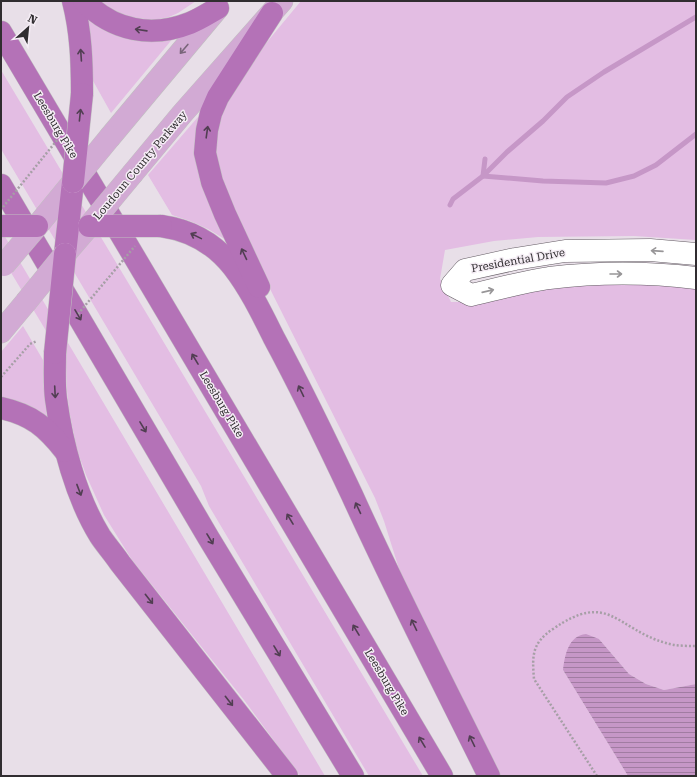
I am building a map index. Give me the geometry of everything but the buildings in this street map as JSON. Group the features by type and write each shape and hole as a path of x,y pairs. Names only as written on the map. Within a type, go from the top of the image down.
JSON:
{"highway":[{"path":"73,1 80,36 82,63 82,94 73,182 79,226 65,254 55,353 56,398 67,453 79,490 100,535 287,776"},
{"path":"84,1 96,13 122,27 146,31 168,29 190,23 221,5"},
{"path":"277,7 218,97 211,113 207,130 205,153 212,182 225,214 259,286 290,368"},
{"name":"Leesburg Pike","path":"1,32 442,776"},
{"path":"1,185 204,530 353,776"},
{"path":"2,216 37,226 161,226 174,228 206,241 233,266 244,283 290,368 374,543 489,776"},
{"path":"1,408 27,416 41,424 54,436 67,453"}],"main road":[{"path":"2,267 221,5"},
{"name":"Loudoun County Parkway","path":"79,226 133,173 182,114 277,7"},
{"path":"1,332 65,254"}],"street":[{"name":"Presidential Drive","path":"696,254 650,250 565,251 465,270 452,284 471,295 548,278 600,274 641,274 696,278"}],"path":[{"path":"2,216 59,138"},
{"path":"76,317 137,244"},
{"path":"1,377 30,344"},
{"path":"597,776 534,679 532,661 535,647 544,635 563,622 583,612 605,612 624,621 646,635 666,644 696,646"}],"shaded area":[{"path":"97,1 196,1 178,13 169,17 154,20 121,16"},
{"path":"301,1 696,1 696,240 634,236 538,237 494,241 445,250 440,279 451,302 480,302 583,282 696,284 696,684 664,690 646,684 629,674 599,639 563,670 628,776 498,776 400,572 375,498 242,233 216,175 212,146 217,115 238,77"},
{"path":"88,20 115,35 174,37 111,113 92,79"},
{"path":"1,70 423,776 369,776 209,506 201,486 1,149"},
{"path":"198,117 196,162 200,181 226,240 208,229 172,215 148,175"},
{"path":"1,230 325,776 300,776 244,700 132,560 104,515 86,475 77,450 69,410 66,364 1,256"},
{"path":"23,326 43,360 43,381 47,417 1,398 1,352"},
{"path":"586,634 599,639 629,674 646,684 664,690 696,684 696,776 628,776 563,670 566,653 571,642 575,638"}],"waterway":[{"path":"450,205 453,199 483,176 567,97 604,72 696,17"},
{"path":"485,159 483,176 543,181 606,183 634,176 656,165 696,134"}]}
